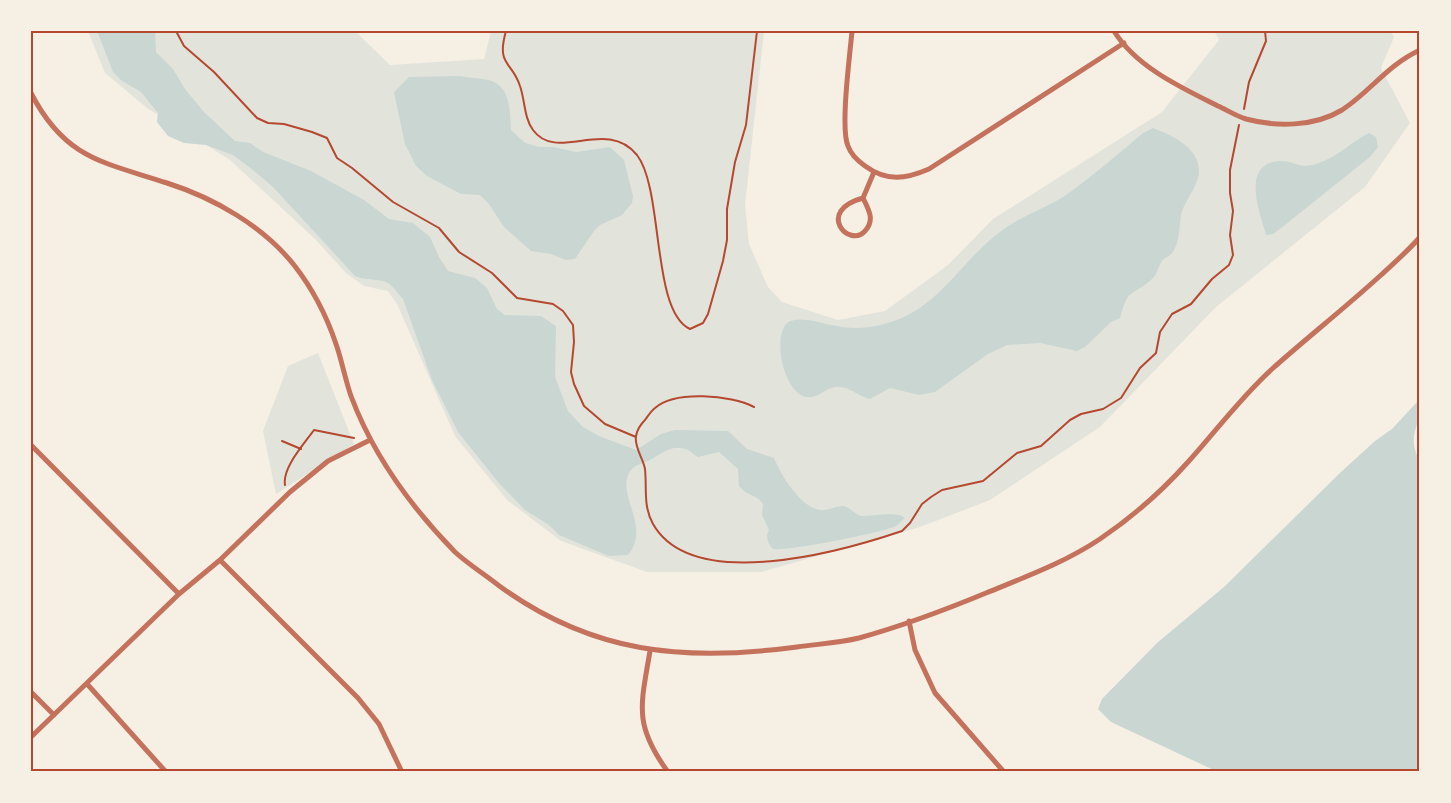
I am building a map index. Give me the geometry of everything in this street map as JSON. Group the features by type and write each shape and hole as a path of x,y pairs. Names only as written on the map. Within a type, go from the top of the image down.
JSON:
{"street":[{"path":"852,31 846,115 847,146 856,159 874,172 892,179 910,177 930,169 1124,43"},
{"path":"1114,31 1135,55 1163,76 1241,117 1279,124 1312,122 1341,110 1400,58 1420,50"},
{"path":"31,92 43,116 74,147 99,162 200,195 245,221 272,242 294,265 316,298 335,341 351,395 370,440 383,464 458,555 524,604 563,625 650,651 689,654 749,653 855,639 953,607 1053,566 1101,538 1184,467 1269,372 1341,311 1420,238"},
{"path":"864,198 844,206 839,211 837,218 840,226 850,236 856,237 862,234 872,219 864,198 874,172"},
{"path":"31,737 179,594 220,560 287,495 328,461 370,440"},
{"path":"31,445 179,594"},
{"path":"220,560 358,698 379,724 402,772"},
{"path":"909,621 915,650 935,693 1004,772"},
{"path":"650,651 640,707 645,734 668,772"},
{"path":"88,684 166,772"},
{"path":"31,692 54,715"}],"path":[{"path":"176,31 184,46 214,72 257,118 268,123 284,124 312,132 326,138 337,158 393,202 439,228 459,252 492,273 517,298 553,304 563,311 573,325 574,342 571,372 584,406 605,424 636,437"},
{"path":"506,31 503,53 505,63 516,77 533,130 541,138 576,143 610,138 628,147 643,165 661,261 673,308 678,319 690,329 703,322 708,314 723,261 727,240 727,209 736,162 746,125 758,31"},
{"path":"754,406 735,400 703,396 666,402 655,407 642,424 636,437 644,464 644,498 653,523 669,543 694,555 742,563 772,562 820,553 902,531 922,504 931,496 942,490 983,481 1017,453 1041,446 1070,420 1081,414 1103,410 1121,398 1140,368 1156,353 1160,332 1172,314 1191,304 1212,279 1230,265 1233,255 1230,235 1233,212 1230,188 1231,157 1241,117 1246,106 1248,82 1266,41 1265,31"},
{"path":"287,495 284,478 314,430 354,438 358,446"},
{"path":"282,441 301,449"}],"shaded area":[{"path":"88,31 355,31 390,65 484,59 491,31 764,31 745,205 749,244 768,287 782,302 838,320 885,311 948,265 993,219 1162,112 1219,40 1214,31 1390,31 1394,37 1381,68 1410,123 1365,187 1216,307 1100,427 990,500 920,527 761,572 647,572 561,541 507,500 455,436 397,304 388,291 364,286 346,273 315,239 230,160 147,108 105,73"},
{"path":"97,31 155,31 156,52 173,69 185,89 204,112 235,141 250,143 263,152 311,171 364,200 389,219 413,223 430,237 448,271 475,278 487,288 497,309 505,315 541,316 556,326 555,377 568,411 583,427 599,436 636,450 661,434 675,430 728,431 747,449 774,458 792,489 805,503 813,508 823,510 843,506 860,516 892,514 905,518 896,526 874,533 814,545 773,549 768,540 769,530 762,515 763,504 759,499 745,492 739,486 738,469 719,452 698,457 687,450 676,448 667,450 633,468 627,477 626,487 635,520 636,532 634,544 628,555 609,556 559,535 549,525 525,510 498,482 458,432 432,380 403,299 394,289 385,281 355,276 273,187 233,155 206,145 184,143 168,136 157,122 158,113 141,92 122,81 113,72"},
{"path":"460,76 488,80 501,87 508,100 511,130 525,143 539,147 553,147 576,152 610,147 624,160 633,196 632,203 622,215 600,225 575,259 566,260 551,254 531,251 504,227 489,204 480,195 461,194 427,176 416,166 405,144 394,92 409,77"},
{"path":"1153,128 1179,141 1193,154 1199,171 1197,181 1182,210 1176,247 1170,256 1162,261 1152,279 1128,297 1120,318 1111,322 1085,347 1077,351 1040,343 1007,345 988,354 935,392 919,395 890,388 870,399 848,389 835,387 816,396 808,397 796,391 790,384 782,363 780,341 782,332 788,322 805,320 830,325 863,328 888,323 904,317 918,309 943,289 987,242 1000,232 1016,221 1066,195 1096,173 1143,133"},
{"path":"1369,133 1376,137 1378,147 1371,156 1285,225 1273,234 1266,235 1257,201 1256,189 1257,178 1261,169 1269,163 1282,161 1303,166 1320,163"},
{"path":"318,353 354,444 276,494 263,431 288,366"},
{"path":"1417,402 1420,405 1414,445 1420,462 1420,772 1218,772 1111,722 1098,709 1102,699 1157,643 1224,587 1341,472 1375,441 1392,429"}]}
